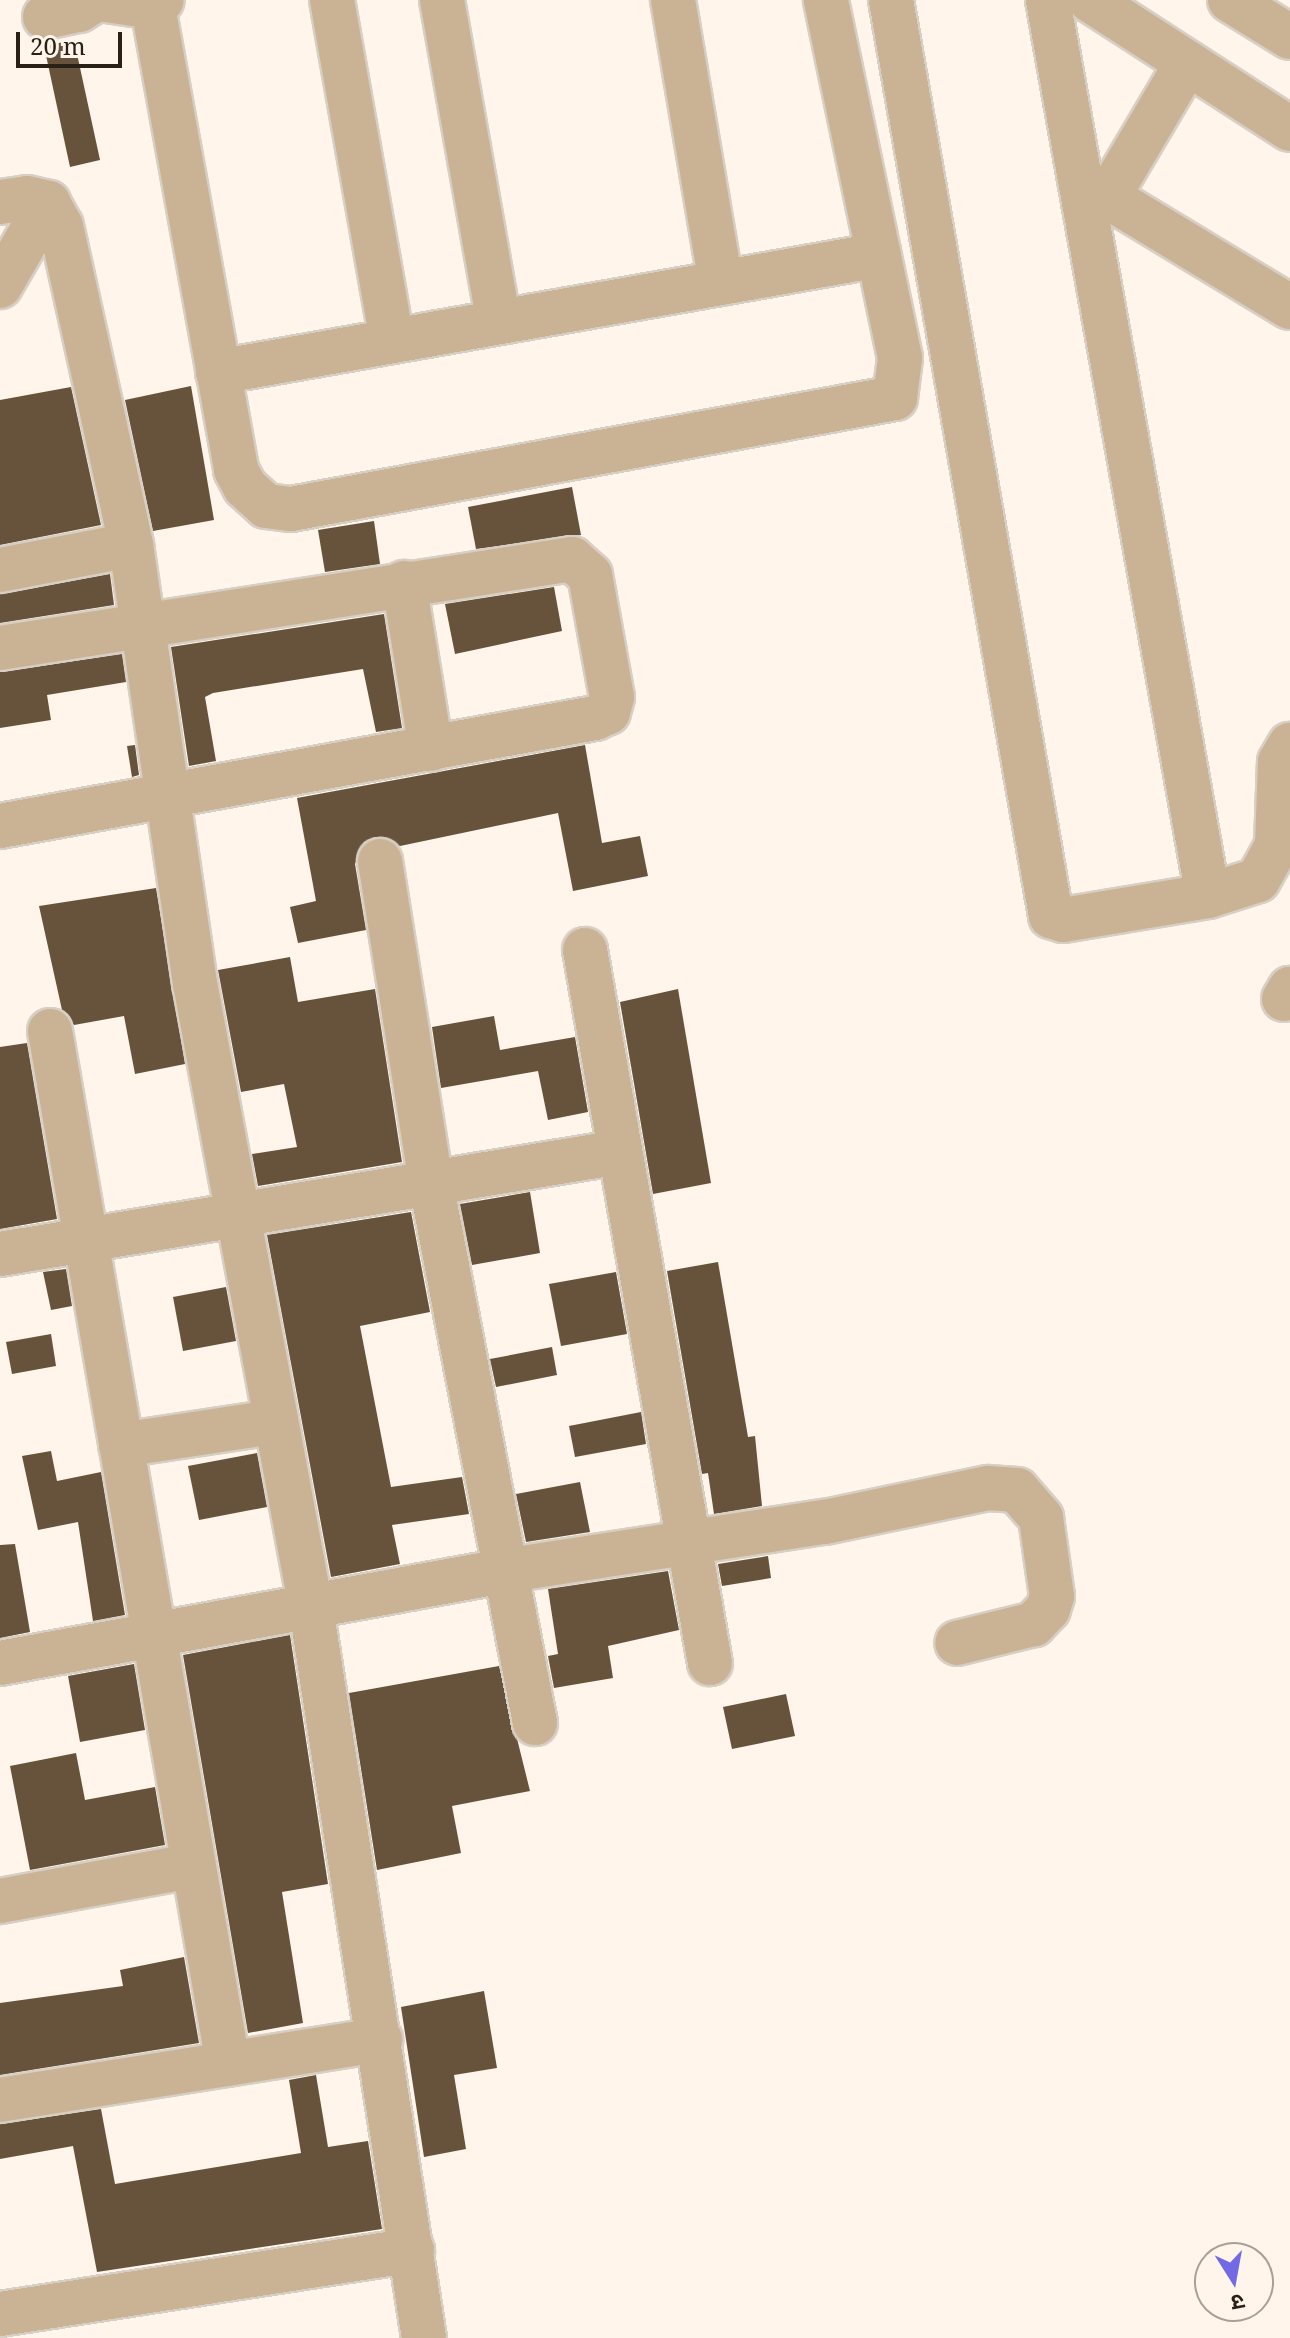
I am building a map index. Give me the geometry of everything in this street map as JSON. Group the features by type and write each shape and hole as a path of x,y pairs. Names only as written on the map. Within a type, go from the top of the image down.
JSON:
{"street":[{"path":"45,17 79,10 95,0"},
{"path":"106,0 158,4 236,470 245,487 266,506 291,509 886,403 895,398 901,378 826,0"},
{"path":"332,0 392,341"},
{"path":"442,0 499,322"},
{"path":"673,0 721,283"},
{"path":"891,0 1047,909 1063,920 1208,896 1248,885 1272,863 1280,831 1280,762 1290,745"},
{"path":"1048,0 1094,187 1208,896"},
{"path":"1090,0 1290,129"},
{"path":"1230,0 1290,37"},
{"path":"1094,187 1187,63"},
{"path":"1094,187 1290,307"},
{"path":"0,202 27,198 48,203"},
{"path":"0,286 48,203"},
{"path":"48,203 70,255 146,623 195,983 273,1422 311,1608 424,2338"},
{"path":"218,372 879,255"},
{"path":"0,570 131,545"},
{"path":"0,648 572,559 582,564 590,575 612,697 608,712 595,718 0,826"},
{"path":"404,583 431,749"},
{"path":"380,861 431,1183 503,1571 535,1723"},
{"path":"585,950 686,1541 710,1663"},
{"path":"50,1031 191,1866 228,2064"},
{"path":"0,1254 236,1212 620,1152"},
{"path":"121,1445 273,1422"},
{"path":"0,1663 503,1571 825,1522 988,1488 1017,1490 1041,1518 1052,1596 1048,1609 1034,1624 957,1643"},
{"path":"0,1901 191,1866"},
{"path":"0,2100 380,2040"},
{"path":"0,2314 412,2250"}],"building":[{"path":"74,40 100,160 70,167 44,46"},
{"path":"191,386 214,520 153,531 125,400"},
{"path":"71,387 101,525 0,545 0,400"},
{"path":"572,487 581,535 476,549 468,507"},
{"path":"374,521 380,564 325,572 318,530"},
{"path":"110,574 114,605 0,623 0,594"},
{"path":"554,587 562,631 455,654 445,604"},
{"path":"384,614 402,728 376,732 363,669 213,693 205,697 216,761 189,766 171,647"},
{"path":"122,654 126,682 47,695 51,720 0,728 0,672"},
{"path":"135,745 139,775 132,777 127,746"},
{"path":"585,745 602,843 640,836 648,876 573,891 558,813 400,846 375,837 364,842 355,864 366,930 298,943 290,907 316,901 297,798"},
{"path":"156,888 185,1064 135,1074 124,1016 74,1025 62,1010 39,906"},
{"path":"290,957 298,1002 375,989 402,1162 258,1186 252,1154 297,1147 284,1084 241,1092 218,970"},
{"path":"678,989 711,1183 653,1194 620,1002"},
{"path":"494,1016 500,1050 575,1037 588,1112 548,1120 538,1071 441,1088 432,1027"},
{"path":"27,1043 57,1219 0,1229 0,1047"},
{"path":"530,1192 540,1253 472,1265 460,1204"},
{"path":"411,1212 430,1312 360,1326 391,1487 462,1477 469,1514 392,1525 400,1564 331,1577 267,1235"},
{"path":"718,1262 748,1437 755,1436 762,1506 714,1514 708,1473 702,1474 667,1271"},
{"path":"66,1269 72,1306 51,1310 43,1272"},
{"path":"616,1272 627,1334 561,1346 549,1284"},
{"path":"226,1287 236,1341 183,1351 173,1297"},
{"path":"51,1334 56,1366 12,1374 6,1342"},
{"path":"552,1347 557,1375 496,1387 490,1359"},
{"path":"641,1412 646,1444 575,1457 569,1426"},
{"path":"51,1451 57,1481 101,1472 125,1615 93,1621 78,1522 38,1530 22,1456"},
{"path":"257,1453 267,1507 199,1520 188,1466"},
{"path":"580,1482 590,1532 526,1542 516,1494"},
{"path":"15,1544 30,1632 0,1638 0,1545"},
{"path":"768,1556 771,1578 722,1586 718,1564"},
{"path":"668,1571 679,1630 608,1646 613,1678 554,1688 548,1656 558,1654 548,1589"},
{"path":"290,1635 328,1884 282,1892 303,2023 248,2033 183,1655"},
{"path":"134,1664 145,1730 80,1742 68,1676"},
{"path":"499,1666 530,1791 452,1806 461,1853 377,1870 349,1693"},
{"path":"786,1694 795,1736 732,1749 723,1707"},
{"path":"76,1753 85,1800 155,1787 165,1845 30,1870 10,1766"},
{"path":"184,1957 199,2043 0,2075 0,2003 123,1986 120,1970"},
{"path":"484,1991 497,2068 454,2075 466,2149 424,2157 401,2007"},
{"path":"316,2075 328,2147 368,2141 382,2229 97,2272 73,2146 0,2159 0,2124 101,2109 115,2184 301,2153 289,2080"}]}
